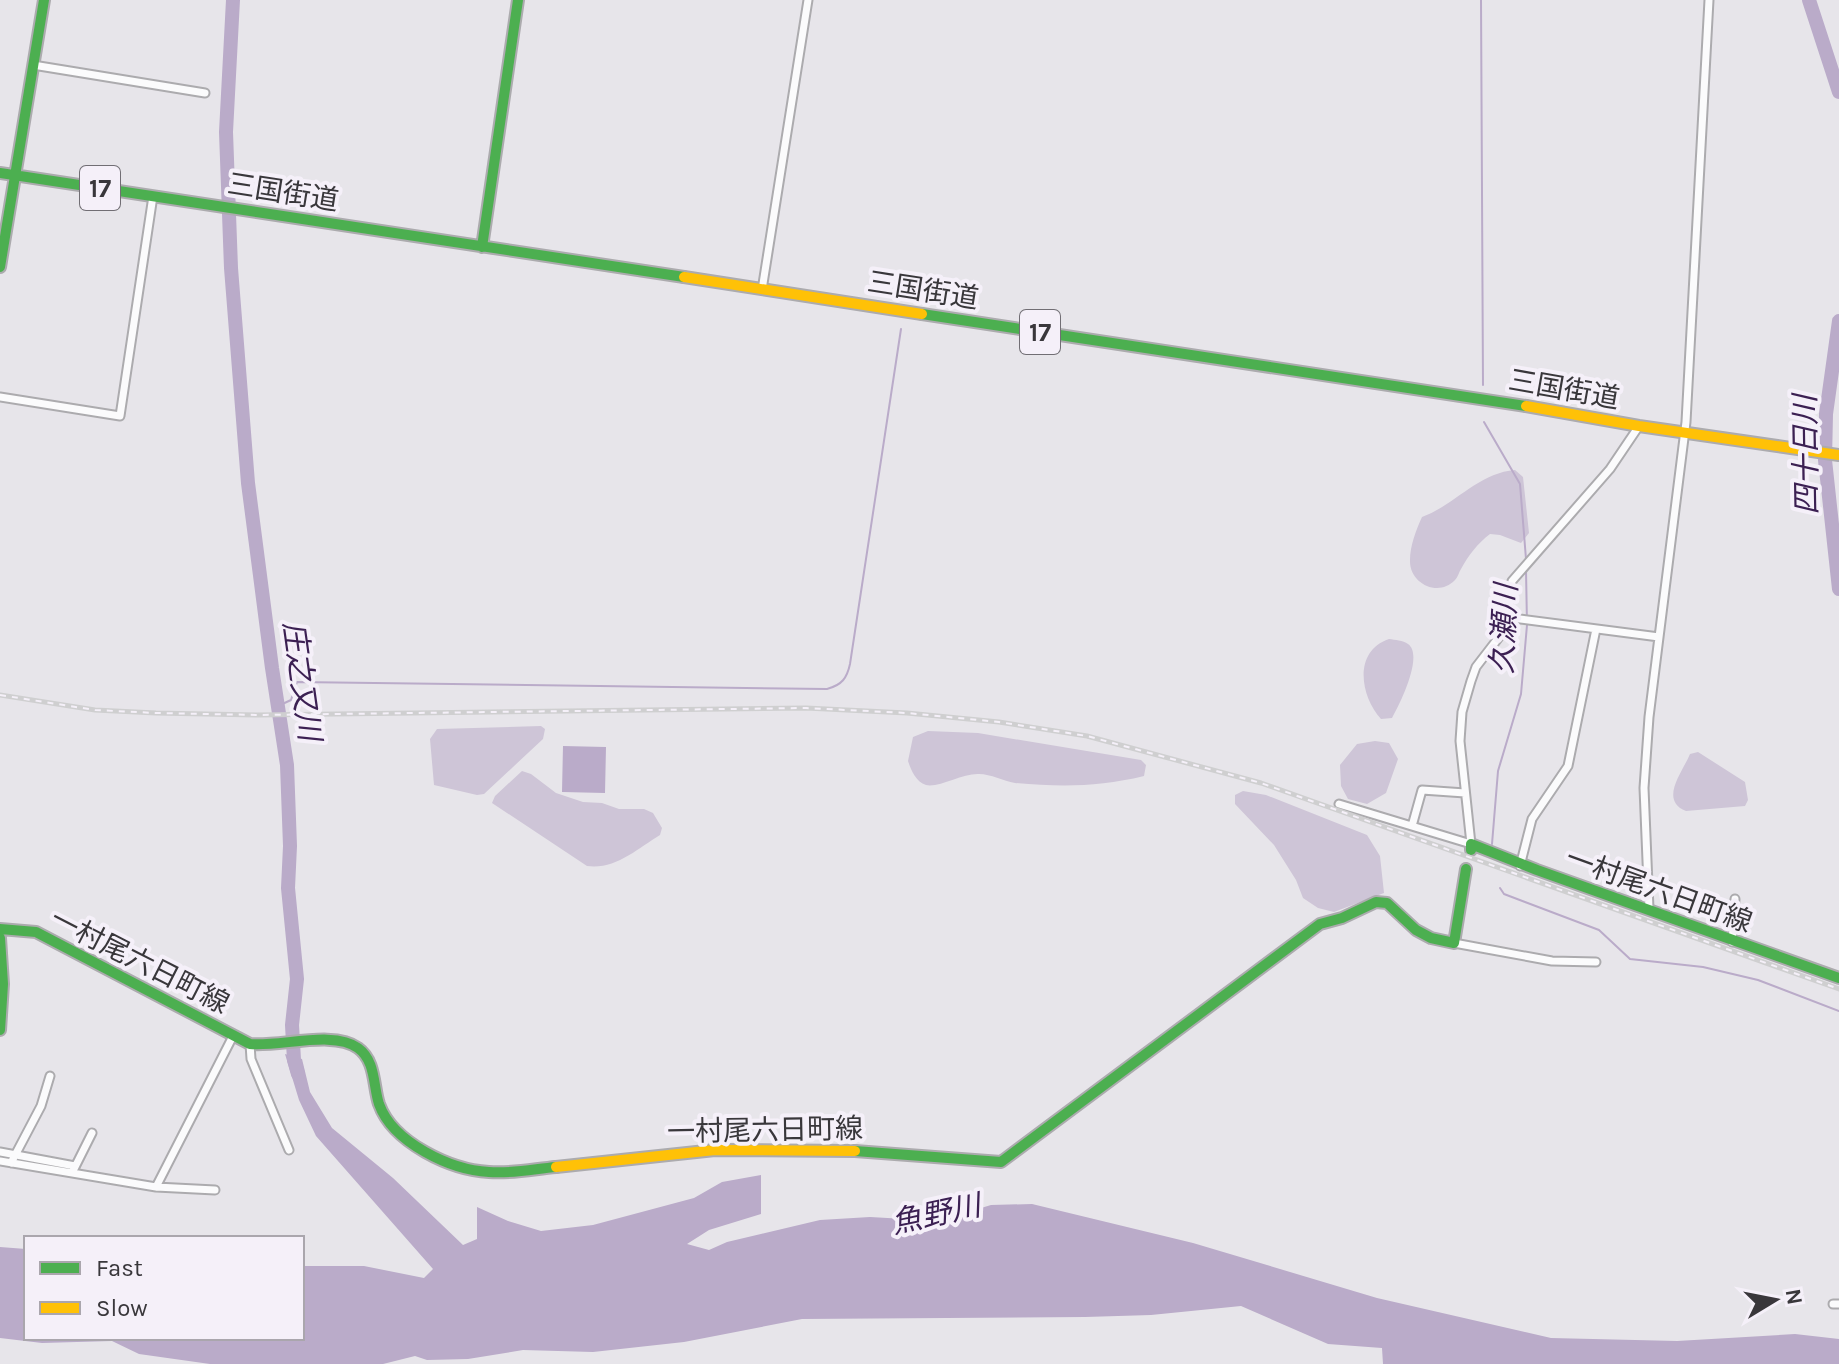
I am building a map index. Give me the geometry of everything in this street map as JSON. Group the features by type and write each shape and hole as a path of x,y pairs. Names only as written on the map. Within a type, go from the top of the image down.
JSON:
{"main road":[{"path":"0,267 44,0"},
{"path":"482,247 518,0"},
{"name":"三国街道","path":"0,173 1839,455"},
{"name":"一村尾六日町線","path":"1471,847 1839,978"},
{"path":"1454,943 1466,869"},
{"name":"一村尾六日町線","path":"0,929 36,932 250,1044 281,1046 346,1042 360,1049 371,1060 381,1110 397,1132 456,1164 477,1171 501,1172 672,1153 800,1149 877,1151 1001,1162 1320,924 1342,918 1376,902 1387,903 1416,930 1431,938 1454,943"},
{"path":"0,938 5,996 0,1030"}],"street":[{"path":"762,290 808,0"},
{"path":"1649,909 1644,788 1684,432 1709,0"},
{"path":"33,65 205,93"},
{"path":"0,397 120,416 153,196"},
{"path":"1339,804 1471,847 1460,741 1462,712 1476,667 1503,632 1512,581 1610,469 1639,426"},
{"path":"1505,617 1659,637"},
{"path":"1520,866 1532,819 1568,766 1596,629"},
{"path":"1412,826 1422,790 1465,793"},
{"path":"1732,942 1735,899"},
{"path":"1454,943 1552,961 1596,962"},
{"path":"156,1187 233,1036"},
{"path":"250,1044 251,1059 289,1150"},
{"path":"11,1163 41,1106 50,1076"},
{"path":"74,1170 92,1133"},
{"path":"0,1152 156,1187 215,1190"},
{"path":"0,1161 74,1170"}],"shaded area":[{"path":"1515,470 1523,477 1529,533 1521,543 1490,534 1481,541 1456,579 1448,585 1433,588 1419,581 1410,560 1422,517 1478,483 1502,472"},
{"path":"1389,639 1408,644 1412,650 1412,669 1392,718 1381,719 1368,698 1365,664 1377,645"},
{"path":"541,726 545,729 543,739 484,794 434,785 430,739 437,729"},
{"path":"928,731 978,733 1141,760 1146,765 1144,776 1096,784 1064,785 1015,783 979,774 926,785 912,772 908,761 913,737"},
{"path":"1375,741 1389,743 1398,759 1386,793 1367,804 1348,799 1341,786 1340,765 1357,744"},
{"path":"563,746 606,747 605,793 562,792"},
{"path":"1698,752 1745,782 1748,800 1745,806 1686,811 1678,806 1674,800 1675,786 1690,754"},
{"path":"522,771 556,793 583,802 602,803 619,809 644,809 653,813 662,828 660,835 616,862 587,866 492,803 495,796"},
{"path":"1243,791 1266,795 1367,835 1380,856 1384,893 1334,912 1318,908 1303,898 1296,880 1274,845 1235,804 1235,795"},
{"path":"285,1054 302,1059 310,1092 332,1128 393,1178 463,1245 477,1239 477,1207 541,1231 593,1225 694,1198 722,1182 761,1175 761,1214 709,1230 687,1244 709,1250 727,1242 820,1220 870,1217 905,1219 925,1225 991,1205 1032,1204 1193,1243 1377,1298 1551,1338 1677,1341 1795,1334 1839,1339 1839,1364 1383,1364 1382,1348 1328,1344 1241,1306 1151,1315 1085,1317 802,1319 684,1342 593,1352 523,1350 468,1359 427,1360 415,1356 383,1364 210,1364 139,1354 112,1341 42,1343 0,1338 0,1247 24,1249 24,1340 304,1340 304,1266 364,1266 424,1278 433,1269 316,1136 299,1100"}],"waterway":[{"name":"庄之又川","path":"233,0 226,132 231,268 248,483 287,765 288,888 297,979 292,1025 298,1074"},
{"name":"久瀬川","path":"1481,0 1483,385"},
{"name":"四十日川","path":"1809,0 1839,92"},
{"name":"四十日川","path":"1839,321 1826,414 1825,460 1839,589"},
{"path":"278,706 291,700 297,682 827,689 840,683 850,664 901,329"},
{"name":"久瀬川","path":"1484,422 1520,484 1526,559"},
{"name":"久瀬川","path":"1492,844 1498,771 1521,694 1527,625 1526,570"},
{"name":"久瀬川","path":"1500,888 1504,894 1599,930 1630,959 1703,967 1758,980 1839,1011"}],"railway":[{"path":"0,695 95,710 258,715 806,708 999,722 1087,736 1261,783 1839,989"}],"traffic: fast":[{"path":"0,267 44,0"},
{"path":"482,247 518,0"},
{"path":"0,173 684,277"},
{"path":"922,314 1526,406"},
{"path":"1471,850 1471,844 1839,978"},
{"path":"855,1151 1001,1162 1320,924 1342,918 1376,902 1387,903 1416,930 1431,938 1454,943 1466,869"},
{"path":"0,929 36,932 250,1044 335,1040 358,1048 371,1067 379,1104 386,1118 410,1142 441,1160 489,1172 556,1167"},
{"path":"0,938 3,984 0,1030"}],"traffic: slow":[{"path":"684,277 922,314"},
{"path":"1526,406 1839,455"},
{"path":"556,1167 715,1150 855,1151"}],"water label":[{"name":"魚野川","path":"936,1214"}]}
